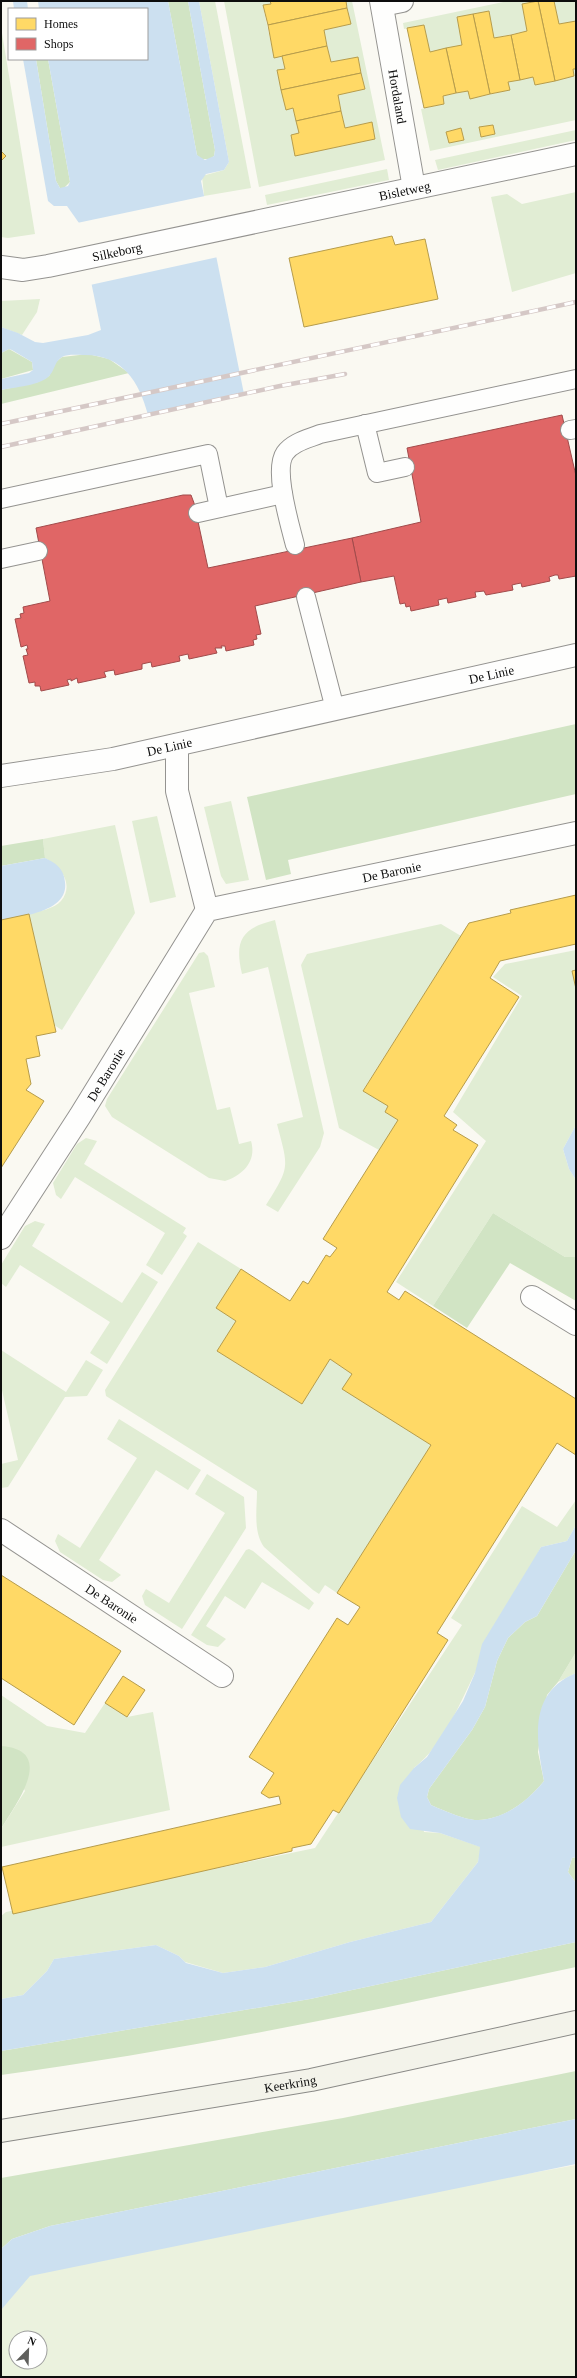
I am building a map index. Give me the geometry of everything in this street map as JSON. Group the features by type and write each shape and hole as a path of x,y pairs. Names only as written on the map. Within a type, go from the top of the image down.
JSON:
{"street":[{"name":"Hordaland","path":"388,2 414,188"},
{"name":"Bisletweg","path":"233,226 576,154"},
{"name":"Silkeborg","path":"1,267 23,270 64,263 233,226"},
{"name":"De Linie","path":"1,776 113,759 576,655"},
{"path":"177,745 177,791 207,910"},
{"name":"De Baronie","path":"1,1238 80,1116 207,910 576,833"},
{"path":"532,1297 576,1324"},
{"name":"De Baronie","path":"1,1530 222,1676"},
{"name":"Keerkring","path":"1,2131 311,2080 576,2022"}],"lane":[{"path":"295,545 283,494 281,467 284,454 292,445 320,434 576,379"},
{"path":"365,424 377,473 405,467"},
{"path":"1,499 208,454 219,508"},
{"path":"198,513 283,494"},
{"path":"1,558 38,551"},
{"path":"306,597 335,709"}],"green space":[{"path":"168,1 188,1 215,150 214,156 210,159 200,159 197,155"},
{"path":"199,1 215,1 251,188 204,196 202,176 224,170 229,162"},
{"path":"224,1 270,1 271,4 263,6 274,57 282,56 285,68 277,71 286,110 293,108 299,133 291,135 295,156 375,139 371,122 345,128 338,95 365,89 358,57 331,62 324,30 351,24 346,1 352,1 385,160 259,187"},
{"path":"508,1 537,1 522,4 527,31 494,38 489,11 457,17 462,45 430,52 424,25 404,29 403,23"},
{"path":"554,1 576,1 576,21 559,24"},
{"path":"1,27 35,234 8,238 1,237 1,161 6,156 1,151"},
{"path":"36,60 48,60 70,182 64,188 60,188 56,181"},
{"path":"573,69 576,69 576,120 430,151 421,109 444,104 443,96 468,91 470,99 509,90 508,82 533,77 535,85 574,76","holes":["493,125 495,134 481,137 479,127","461,128 464,140 449,143 446,132"]},
{"path":"576,130 576,140 438,170 435,160"},
{"path":"387,169 389,180 267,205 265,195"},
{"path":"576,192 576,273 512,292 491,197 507,194 522,204"},
{"path":"40,299 37,312 22,335 1,327 1,301"},
{"path":"9,349 32,362 33,370 1,379 1,353"},
{"path":"88,354 109,359 129,373 1,404 1,390 38,382 49,376 56,362 62,357"},
{"path":"576,724 576,794 288,860 291,874 266,880 247,797"},
{"path":"231,801 249,880 226,884 221,876 204,807"},
{"path":"157,816 176,897 150,903 132,821"},
{"path":"115,825 135,913 62,1030 54,1025 29,914 58,904 65,895 67,888 64,876 51,861 45,858 43,839"},
{"path":"43,839 45,858 1,866 1,846"},
{"path":"275,920 324,1133 320,1147 278,1212 266,1205 280,1182 285,1166 285,1158 277,1124 303,1117 268,967 242,974 239,952 243,937 248,932 264,923"},
{"path":"441,924 461,936 363,1090 388,1106 385,1112 398,1120 379,1150 339,1128 301,965 307,954"},
{"path":"576,950 576,1125 563,1149 569,1169 576,1180 576,1257 565,1257 493,1213 433,1306 396,1282 486,1141 453,1112 522,996 493,977 505,964"},
{"path":"204,952 208,956 215,987 189,993 217,1110 230,1107 239,1144 251,1141 252,1148 250,1161 243,1171 225,1181 209,1178 112,1117 105,1106 107,1099 199,953"},
{"path":"86,1138 97,1141 84,1164 186,1228 183,1233 187,1236 162,1275 146,1265 165,1233 75,1177 61,1199 56,1195 53,1183 77,1144"},
{"path":"493,1213 565,1257 576,1257 576,1301 510,1263 467,1328 433,1306"},
{"path":"35,1221 45,1224 32,1246 122,1303 142,1272 158,1282 107,1364 90,1353 110,1322 20,1265 6,1287 1,1283 1,1265 25,1226"},
{"path":"198,1242 241,1269 216,1308 236,1321 217,1351 302,1404 330,1359 352,1374 343,1389 431,1445 337,1593 325,1585 319,1594 264,1547 258,1534 257,1527 257,1491 106,1396 105,1390"},
{"path":"1,1350 66,1392 86,1360 103,1370 87,1396 65,1397 8,1487 1,1488 1,1464 18,1460 1,1386"},
{"path":"119,1419 201,1470 188,1490 156,1470 99,1560 121,1575 112,1582 103,1580 60,1552 55,1541 58,1534 80,1548 137,1458 107,1439"},
{"path":"207,1474 244,1497 246,1528 182,1629 145,1605 142,1596 146,1589 169,1603 225,1513 195,1494"},
{"path":"576,1500 576,1525 567,1541 541,1547 450,1723 435,1747 414,1768 424,1832 440,1833 481,1847 478,1862 431,1922 350,1942 265,1967 223,1973 185,1962 179,1956 156,1945 54,1959 47,1971 23,1995 1,1999 1,1916 6,1912 315,1848 462,1625 451,1618 522,1506 557,1527"},
{"path":"249,1549 314,1603 309,1610 262,1582 245,1609 225,1596 206,1626 226,1639 218,1647 207,1645 191,1635 246,1550"},
{"path":"576,1550 576,1652 558,1682 547,1695 538,1752 544,1781 531,1795 515,1808 488,1819 468,1819 454,1815 431,1805 427,1797 429,1789 472,1730 485,1707 497,1661 508,1638 525,1622 537,1616"},
{"path":"576,1652 576,1673 558,1682"},
{"path":"1,1695 47,1726 85,1733 105,1703 127,1717 153,1712 170,1810 1,1847 1,1829 25,1791 5,1747 1,1746"},
{"path":"1,1746 18,1750 27,1757 30,1768 28,1780 22,1793 1,1829"},
{"path":"576,1857 576,1883 568,1872 572,1858"},
{"path":"576,1942 576,1967 290,2027 146,2053 1,2075 1,2051 310,1999"},
{"path":"576,2071 576,2119 50,2226 12,2239 1,2249 1,2178 343,2118"},
{"path":"576,2165 576,2377 1,2377 1,2269"}],"water":[{"path":"13,1 27,1 28,8 14,8"},
{"path":"38,1 168,1 197,155 205,160 214,156 215,150 188,1 199,1 229,162 224,170 206,174 201,181 244,394 148,415 140,391 127,372 108,359 97,356 75,355 67,355 62,357 56,363 50,375 40,382 27,386 1,390 1,379 29,373 33,370 32,362 12,350 9,349 1,353 1,327 18,333 35,342 43,343 88,335 101,330 79,223 67,206 54,206 48,201 23,60 36,60 56,181 60,188 68,186 70,182 48,60 148,60 148,8 39,8"},
{"path":"45,858 56,864 63,873 65,882 64,892 60,900 42,911 1,920 1,866"},
{"path":"576,1125 576,1180 569,1169 563,1149"},
{"path":"576,1525 576,1550 537,1616 525,1622 508,1638 497,1661 485,1707 472,1730 429,1789 427,1797 431,1805 455,1815 474,1820 488,1819 497,1816 515,1808 523,1802 544,1781 538,1734 539,1719 543,1705 550,1692 561,1682 576,1673 576,1857 572,1858 568,1872 576,1883 576,1942 310,1999 1,2051 1,1999 23,1995 47,1971 54,1959 156,1945 179,1956 186,1963 223,1973 265,1967 350,1942 431,1922 478,1862 480,1847 440,1833 410,1829 401,1817 397,1798 400,1785 414,1768 427,1757 463,1701 475,1673 482,1644 541,1547 567,1541"},
{"path":"576,2119 576,2164 30,2276 1,2310 1,2249 12,2239 50,2226"}],"pier":[{"path":"205,196 218,257 90,285 77,223"}],"building: Homes":[{"path":"270,1 346,1 347,8 268,25 263,5 271,4"},
{"path":"538,1 554,1 559,24 576,21 576,69 573,69 574,76 555,81"},
{"path":"538,1 555,81 535,85 533,77 520,80 511,35 527,31 522,4"},
{"path":"347,8 351,24 324,30 327,46 274,58 268,25"},
{"path":"489,11 494,38 511,35 520,80 508,82 510,90 490,94 473,14"},
{"path":"473,14 490,94 470,99 468,91 456,93 446,48 462,45 457,17"},
{"path":"424,25 430,52 446,48 456,93 443,96 444,104 424,108 407,28"},
{"path":"327,46 331,62 358,57 361,73 281,90 277,70 285,69 282,56"},
{"path":"361,73 365,89 338,95 341,111 296,121 293,108 286,110 281,90"},
{"path":"341,111 345,128 372,122 375,139 295,156 291,135 299,133 296,121"},
{"path":"493,125 495,134 481,137 479,127"},
{"path":"461,128 464,140 449,143 446,132"},
{"path":"1,151 6,156 1,161"},
{"path":"392,236 395,245 425,239 438,299 304,327 289,258"},
{"path":"576,895 576,944 500,961 490,978 519,997 444,1116 457,1125 453,1130 478,1145 387,1292 399,1300 405,1291 576,1399 576,1455 557,1443 437,1633 448,1640 339,1813 333,1810 311,1844 292,1848 292,1851 13,1914 2,1867 281,1804 279,1796 269,1798 261,1793 274,1773 249,1757 337,1618 348,1625 360,1607 337,1593 431,1445 342,1389 352,1374 330,1359 302,1404 217,1351 236,1321 216,1308 241,1269 290,1301 303,1281 308,1284 326,1255 330,1257 337,1248 323,1239 398,1120 385,1112 388,1106 363,1091 469,923 511,913 510,910"},
{"path":"29,914 56,1032 36,1036 40,1056 26,1059 31,1084 26,1090 44,1101 1,1168 1,920"},
{"path":"576,970 576,989 572,971"},
{"path":"1,1575 121,1651 74,1725 1,1678"},
{"path":"123,1676 145,1690 127,1717 105,1703"}],"building: Shops":[{"path":"562,415 576,476 576,576 559,579 558,575 555,575 549,577 550,581 522,587 521,583 516,584 512,585 513,590 486,595 484,591 475,592 476,597 448,603 447,598 438,600 439,605 411,611 410,606 406,607 405,603 400,604 394,576 361,582 352,538 421,522 407,448"},
{"path":"183,495 191,495 194,503 208,568 352,538 361,582 255,606 261,634 256,635 257,639 253,640 254,645 226,651 225,646 221,646 222,648 215,648 217,653 189,659 188,654 179,656 180,661 152,667 151,662 142,664 142,669 115,675 114,670 108,671 104,672 106,677 78,683 77,678 71,681 71,679 67,680 69,685 41,691 40,686 35,686 35,682 29,683 23,656 28,655 26,649 28,649 27,645 21,647 15,619 21,618 20,614 24,613 23,607 50,601 36,528"}],"railway":[{"path":"1,424 576,302"},
{"path":"1,447 280,386 345,374"}]}
